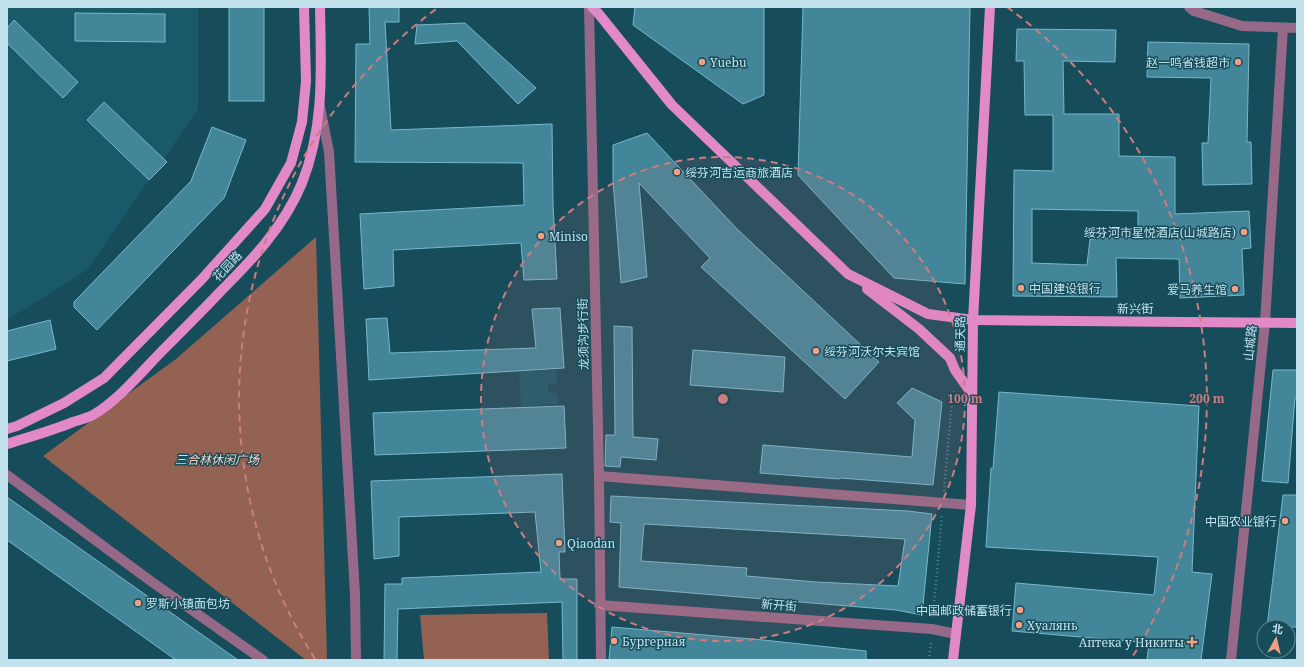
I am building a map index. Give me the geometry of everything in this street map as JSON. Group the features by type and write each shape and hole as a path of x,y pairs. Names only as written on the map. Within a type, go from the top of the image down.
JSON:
{"main road":[{"name":"花园路","path":"7,429 17,426 64,403 104,378 202,279 265,209 291,163 302,122 306,81 304,7"},
{"name":"花园路","path":"7,444 57,429 93,415 118,396 239,273 273,235 286,215 299,190 311,156 317,130 321,81 320,7"},
{"path":"590,7 598,13 672,105 848,274 919,329 950,358 955,370 972,394"},
{"name":"通天路","path":"953,660 971,505 973,320 990,7"},
{"name":"新兴街","path":"848,274 928,314 973,320 1297,323"}],"street":[{"name":"龙须沟步行街","path":"590,7 601,660"},
{"path":"1189,7 1194,11 1242,26 1297,28"},
{"name":"山城路","path":"1231,660 1265,322 1283,28"},
{"path":"320,107 329,152 355,586 356,660"},
{"path":"7,475 152,582 262,660"},
{"path":"599,476 971,505"},
{"name":"新开街","path":"599,605 932,629 956,634"}],"path":[{"path":"929,660 960,318"}],"shaded area":[{"path":"7,7 198,7 198,109 87,270 7,320"},
{"path":"556,370 557,383 548,383 548,393 557,393 558,404 521,406 519,371"}],"green space":[{"name":"三合林休闲广场","path":"316,237 327,660 306,660 43,456 176,359"},
{"path":"547,613 549,660 424,660 420,615"}],"building":[{"path":"229,7 264,7 264,101 229,101"},
{"path":"369,7 399,7 399,22 385,22 391,130 552,124 553,204 557,279 524,280 521,243 393,250 394,286 364,289 360,214 524,205 523,163 355,162 356,44 370,44"},
{"path":"635,7 764,7 764,95 743,104 633,25"},
{"path":"803,7 970,7 965,284 894,278 798,175"},
{"path":"75,13 165,14 165,42 75,41"},
{"path":"14,20 78,82 63,98 7,43 7,28"},
{"path":"465,23 536,88 518,104 457,41 415,44 417,25"},
{"path":"1017,29 1116,30 1115,62 1063,61 1064,114 1119,114 1119,156 1175,157 1175,214 1249,211 1251,248 1242,249 1244,295 1180,298 1179,259 1116,258 1117,297 1013,296 1014,170 1053,171 1053,115 1025,115 1024,61 1016,61","holes":["1032,209 1138,211 1138,237 1090,239 1087,265 1032,263"]},
{"path":"1148,42 1249,44 1247,142 1251,142 1252,184 1203,185 1202,143 1208,143 1211,78 1147,77"},
{"path":"104,102 167,162 149,180 87,120"},
{"path":"212,127 246,140 224,198 97,330 74,307 74,302 191,181"},
{"path":"647,133 737,229 879,362 845,399 701,267 710,258 639,183 647,277 621,283 613,180 613,145"},
{"path":"560,308 564,368 369,380 366,319 387,318 390,353 536,348 532,309"},
{"path":"50,320 56,349 7,361 7,331"},
{"path":"614,326 632,327 633,437 658,439 656,460 621,457 620,467 605,466 606,435 615,435"},
{"path":"693,350 785,357 783,392 690,385"},
{"path":"1273,370 1297,370 1297,398 1295,398 1288,483 1262,481"},
{"path":"912,388 942,402 933,485 760,473 763,445 912,457 915,420 897,403"},
{"path":"999,392 1199,406 1192,572 1212,574 1201,660 1147,660 1149,643 1012,631 1016,583 1154,595 1158,557 986,547 991,468 993,469"},
{"path":"564,406 566,448 375,455 373,413"},
{"path":"562,474 565,552 559,552 560,579 577,579 577,660 563,660 562,602 398,609 397,660 384,660 385,584 402,584 402,578 541,572 535,512 399,517 399,556 374,559 371,481"},
{"path":"1283,495 1297,495 1297,627 1296,619 1268,619"},
{"path":"611,496 908,511 932,514 922,615 896,610 619,587 621,523 610,522","holes":["644,524 905,539 898,586 816,582 746,576 747,568 641,561"]},
{"path":"7,497 238,660 176,660 7,540"},
{"path":"612,627 763,640 866,651 866,660 609,660"}],"place":[{"name":"Yuebu","path":"702,62"},
{"name":"赵一鸣省钱超市","path":"1238,62"},
{"name":"绥芬河吉运商旅酒店","path":"677,172"},
{"name":"绥芬河市星悦酒店(山城路店)","path":"1244,232"},
{"name":"Miniso","path":"541,236"},
{"name":"中国建设银行","path":"1021,288"},
{"name":"爱马养生馆","path":"1235,289"},
{"name":"绥芬河沃尔夫宾馆","path":"816,351"},
{"name":"中国农业银行","path":"1285,521"},
{"name":"Qiaodan","path":"559,543"},
{"name":"罗斯小镇面包坊","path":"138,603"},
{"name":"中国邮政储蓄银行","path":"1020,610"},
{"name":"Хуалянь","path":"1019,625"},
{"name":"Бургерная","path":"614,641"},
{"name":"Аптека у Никиты","path":"1192,642"}]}
